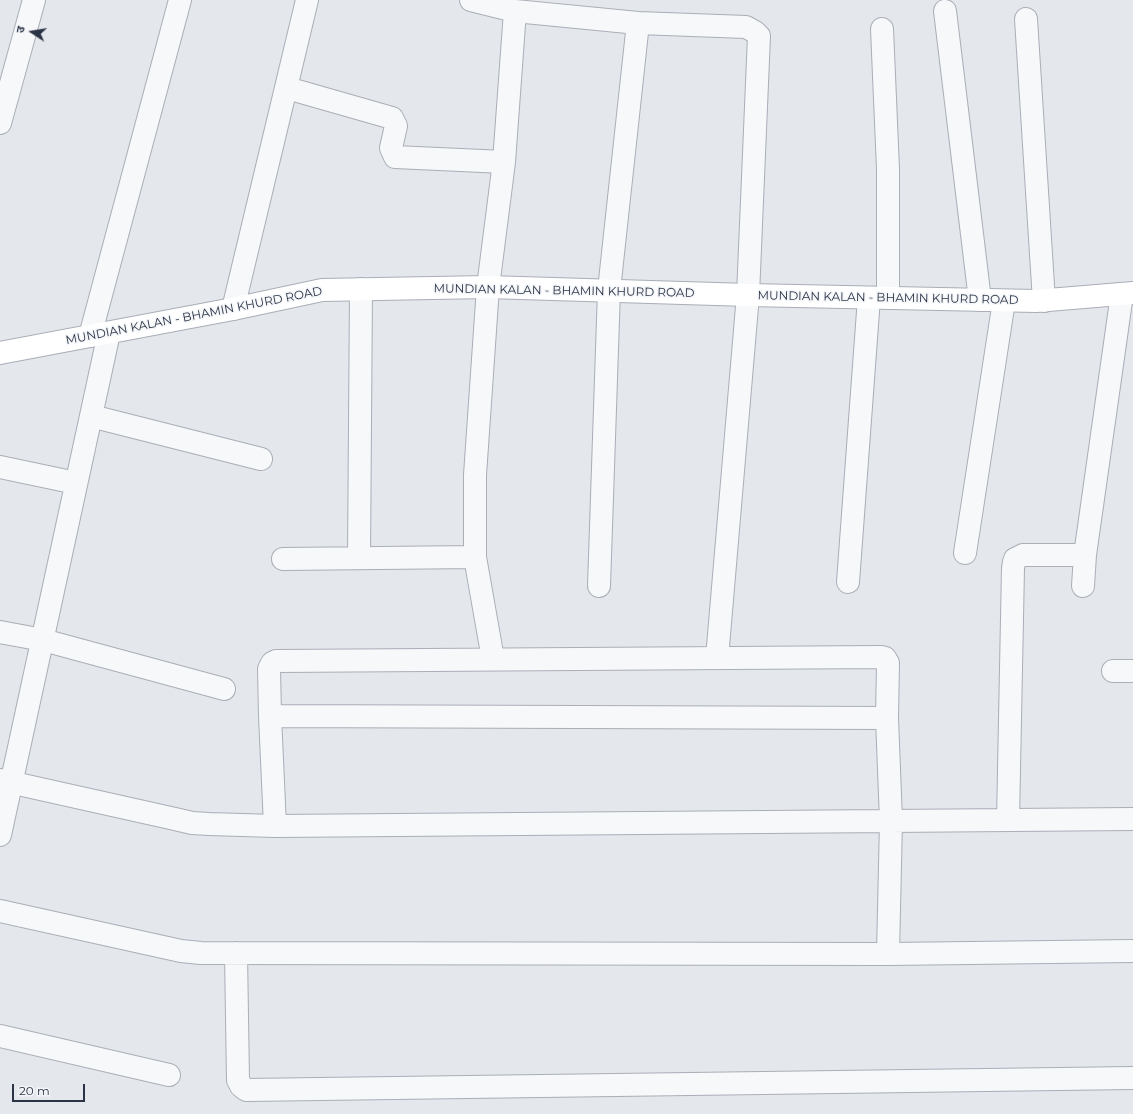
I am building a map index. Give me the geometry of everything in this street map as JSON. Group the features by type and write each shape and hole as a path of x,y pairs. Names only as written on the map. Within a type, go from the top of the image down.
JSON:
{"street":[{"path":"0,123 4,87 34,0"},
{"path":"0,835 6,781 43,640 91,416 99,335 180,0"},
{"path":"233,309 307,0"},
{"path":"471,0 516,11 638,22 746,27 759,36 748,295 717,658"},
{"path":"493,660 475,557 475,475 488,287 504,162 516,11"},
{"path":"945,11 980,300"},
{"path":"1026,19 1044,301"},
{"path":"599,586 609,290 638,22"},
{"path":"848,582 878,298 888,169 882,29"},
{"path":"287,88 392,118 396,126 391,148 395,157 504,162"},
{"name":"MUNDIAN KALAN - BHAMIN KHURD ROAD","path":"0,353 233,309 322,290 488,287 1004,301 1044,301 1128,293"},
{"path":"360,558 361,289"},
{"path":"1083,586 1085,555 1128,293"},
{"path":"965,553 1004,301"},
{"path":"91,416 261,459"},
{"path":"0,467 76,483"},
{"path":"1008,820 1012,568 1015,559 1023,555 1085,555"},
{"path":"283,559 475,557"},
{"path":"0,632 43,640 224,689"},
{"path":"275,826 269,668 272,663 276,661 881,657 888,663 887,718 891,821 888,954"},
{"path":"270,716 887,718"},
{"path":"6,781 192,823 275,826 1133,818"},
{"path":"0,911 201,953 888,954 1133,952"},
{"path":"236,953 238,1080 241,1086 246,1090 1133,1078"},
{"path":"0,1036 169,1075"}]}
